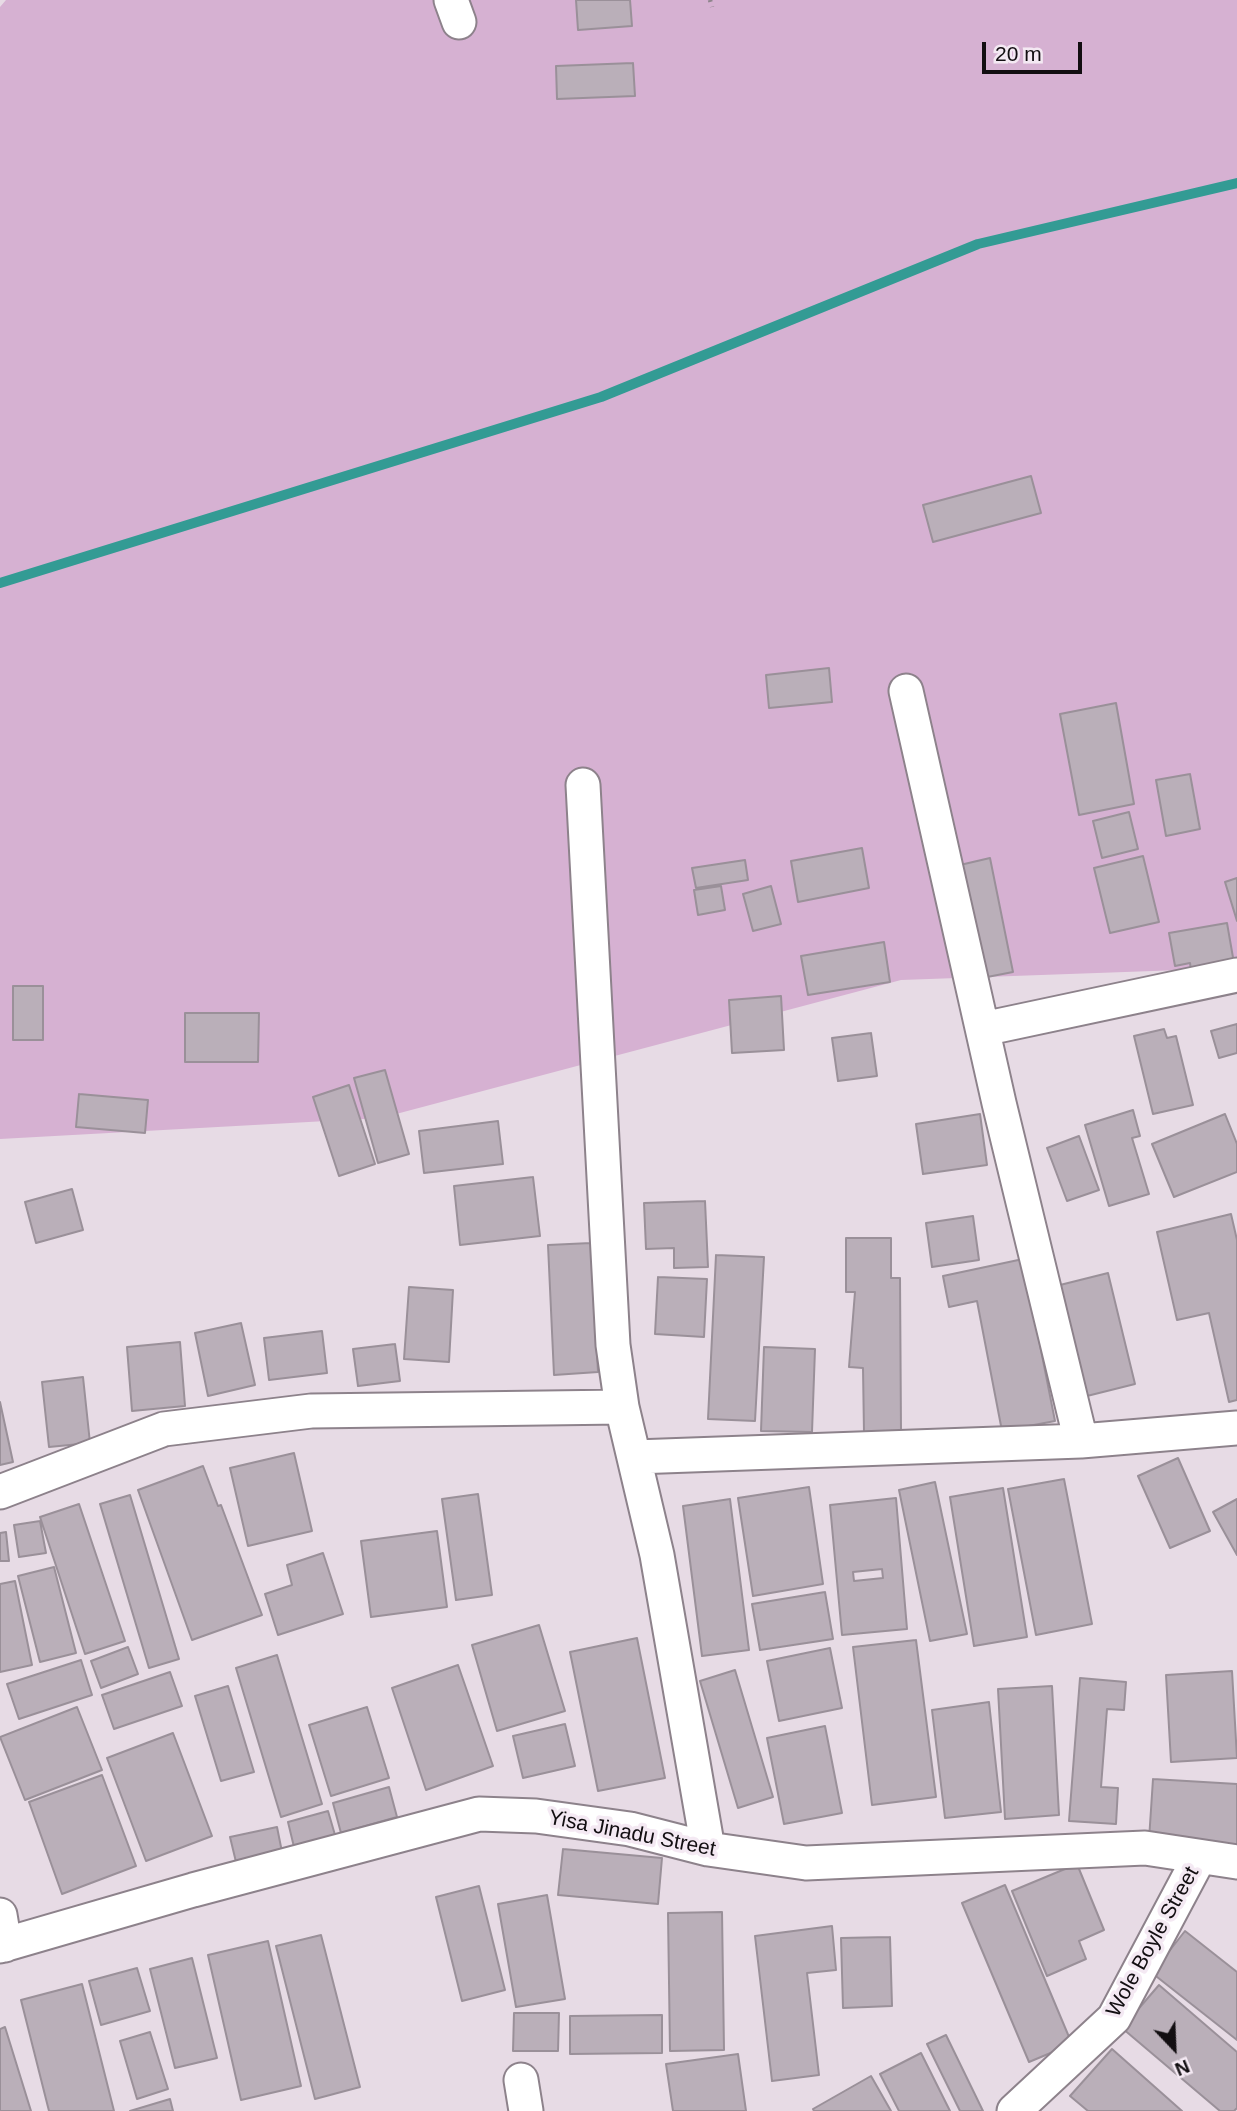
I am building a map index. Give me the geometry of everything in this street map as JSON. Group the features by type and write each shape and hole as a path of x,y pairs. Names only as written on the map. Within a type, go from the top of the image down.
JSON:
{"street":[{"path":"906,691 982,1029 1081,1441"},
{"path":"583,785 613,1345 622,1408 657,1555 708,1849"},
{"path":"982,1029 1237,975"},
{"path":"0,1492 164,1429 311,1411 622,1408"},
{"path":"635,1457 1081,1441 1237,1428"},
{"name":"Yisa Jinadu Street","path":"2,1936 194,1890 479,1814 536,1816 630,1829 708,1849 806,1863 1145,1848 1237,1862"},
{"name":"Wole Boyle Street","path":"1013,2111 1114,2018 1199,1858"}],"path":[{"path":"710,0 712,7"}],"shaded area":[{"path":"6,0 1237,0 1237,968 901,980 381,1118 0,1139 0,7"}],"building":[{"path":"576,0 630,0 632,26 578,30"},
{"path":"633,63 635,96 557,99 556,66"},
{"path":"1031,476 1041,513 933,542 923,505"},
{"path":"829,668 832,702 769,708 766,675"},
{"path":"1116,703 1134,804 1079,815 1060,714"},
{"path":"1190,774 1200,829 1166,836 1156,780"},
{"path":"1129,812 1138,849 1102,858 1093,821"},
{"path":"862,848 869,888 798,902 791,861"},
{"path":"1143,856 1159,922 1110,933 1094,868"},
{"path":"990,858 1013,972 982,978 960,865"},
{"path":"745,860 748,880 696,888 692,868"},
{"path":"1237,878 1237,921 1225,882"},
{"path":"721,886 725,910 698,915 694,890"},
{"path":"771,886 781,924 753,931 743,894"},
{"path":"1227,923 1235,969 1191,970 1190,963 1175,966 1169,933"},
{"path":"884,942 890,982 808,995 801,956"},
{"path":"13,986 43,986 43,1040 13,1040"},
{"path":"781,996 784,1050 732,1053 729,1000"},
{"path":"185,1013 259,1013 258,1062 185,1062"},
{"path":"1237,1024 1237,1053 1219,1058 1211,1031"},
{"path":"1164,1029 1167,1038 1176,1036 1193,1105 1153,1114 1134,1036"},
{"path":"871,1033 877,1076 838,1081 832,1038"},
{"path":"385,1070 409,1154 378,1163 354,1078"},
{"path":"349,1085 375,1164 339,1176 313,1097"},
{"path":"79,1094 148,1100 145,1133 76,1127"},
{"path":"1133,1110 1140,1136 1132,1138 1149,1194 1109,1206 1085,1125"},
{"path":"980,1114 987,1165 923,1174 916,1124"},
{"path":"1225,1114 1237,1144 1237,1172 1174,1197 1152,1144"},
{"path":"498,1121 503,1164 424,1173 419,1131"},
{"path":"1079,1136 1099,1190 1067,1201 1047,1148"},
{"path":"533,1177 540,1236 460,1245 454,1186"},
{"path":"72,1189 83,1230 36,1243 25,1202"},
{"path":"705,1201 708,1267 674,1268 674,1248 646,1249 644,1203"},
{"path":"1231,1214 1237,1240 1237,1400 1229,1402 1209,1313 1177,1320 1157,1232"},
{"path":"973,1216 979,1260 932,1267 926,1223"},
{"path":"846,1238 891,1238 891,1278 900,1278 901,1432 864,1433 863,1368 849,1367 855,1292 846,1292"},
{"path":"591,1243 598,1372 554,1375 548,1245"},
{"path":"716,1255 764,1257 755,1421 708,1419"},
{"path":"1023,1259 1055,1421 1002,1431 977,1301 949,1307 943,1276"},
{"path":"1108,1273 1135,1384 1083,1397 1056,1286"},
{"path":"658,1277 707,1279 704,1337 655,1334"},
{"path":"409,1287 453,1290 449,1362 404,1359"},
{"path":"241,1323 255,1385 208,1396 195,1333"},
{"path":"322,1331 327,1373 269,1380 264,1338"},
{"path":"180,1342 185,1406 132,1411 127,1347"},
{"path":"395,1344 400,1381 358,1386 353,1349"},
{"path":"764,1347 815,1349 812,1432 761,1431"},
{"path":"83,1377 90,1443 49,1447 42,1382"},
{"path":"0,1402 13,1462 0,1465"},
{"path":"294,1453 312,1531 248,1546 230,1468"},
{"path":"1178,1458 1210,1531 1170,1548 1138,1476"},
{"path":"203,1466 218,1506 221,1505 262,1615 192,1640 138,1490"},
{"path":"1064,1479 1092,1624 1036,1635 1008,1489"},
{"path":"935,1482 967,1634 930,1641 899,1490"},
{"path":"809,1487 823,1584 753,1596 738,1498"},
{"path":"1003,1488 1027,1637 974,1646 950,1497"},
{"path":"478,1494 492,1595 456,1600 442,1499"},
{"path":"130,1495 179,1659 149,1668 100,1504"},
{"path":"896,1498 907,1629 842,1635 830,1505","holes":["882,1569 883,1578 854,1581 853,1572"]},
{"path":"730,1499 749,1650 702,1656 683,1506"},
{"path":"1237,1499 1237,1555 1213,1512"},
{"path":"79,1504 125,1641 85,1654 40,1517"},
{"path":"40,1521 46,1553 19,1557 14,1525"},
{"path":"437,1531 447,1607 371,1617 361,1541"},
{"path":"6,1532 9,1561 0,1561 0,1533"},
{"path":"323,1553 343,1614 278,1635 265,1594 292,1585 287,1565"},
{"path":"54,1567 76,1653 40,1662 18,1576"},
{"path":"15,1581 32,1665 0,1672 0,1584"},
{"path":"825,1592 833,1639 760,1650 752,1604"},
{"path":"539,1625 565,1711 497,1731 472,1645"},
{"path":"637,1638 665,1778 598,1791 570,1652"},
{"path":"916,1640 936,1797 872,1805 853,1647"},
{"path":"128,1647 138,1674 101,1688 91,1661"},
{"path":"830,1648 842,1708 779,1721 767,1661"},
{"path":"277,1655 322,1804 281,1817 236,1668"},
{"path":"81,1660 92,1695 19,1719 7,1684"},
{"path":"458,1665 493,1766 426,1790 392,1688"},
{"path":"735,1670 773,1797 738,1808 700,1681"},
{"path":"1232,1671 1237,1758 1171,1762 1166,1675"},
{"path":"170,1672 182,1706 114,1729 102,1695"},
{"path":"1080,1678 1126,1682 1124,1710 1107,1709 1101,1787 1118,1788 1116,1824 1069,1821"},
{"path":"228,1686 254,1772 221,1781 195,1696"},
{"path":"1052,1686 1059,1815 1005,1819 998,1689"},
{"path":"989,1702 1001,1812 945,1818 932,1710"},
{"path":"77,1707 102,1770 25,1800 0,1737"},
{"path":"367,1707 389,1778 331,1796 309,1725"},
{"path":"565,1724 575,1766 523,1778 513,1736"},
{"path":"825,1726 842,1813 784,1824 767,1738"},
{"path":"173,1733 212,1836 146,1861 107,1758"},
{"path":"102,1775 136,1866 62,1894 29,1802"},
{"path":"1153,1779 1237,1784 1237,1845 1149,1840"},
{"path":"389,1787 397,1817 341,1833 333,1803"},
{"path":"328,1811 335,1835 294,1847 288,1822"},
{"path":"277,1827 282,1852 236,1862 230,1837"},
{"path":"563,1849 662,1858 658,1904 558,1895"},
{"path":"1077,1864 1104,1930 1079,1941 1086,1959 1047,1976 1012,1891"},
{"path":"1005,1885 1072,2044 1029,2062 962,1903"},
{"path":"479,1886 505,1990 462,2001 436,1897"},
{"path":"547,1895 565,1999 516,2007 498,1904"},
{"path":"722,1912 724,2050 670,2051 668,1913"},
{"path":"832,1926 836,1970 807,1973 819,2075 772,2081 755,1936"},
{"path":"1185,1931 1237,1972 1237,2040 1152,1973"},
{"path":"321,1935 360,2087 315,2099 276,1946"},
{"path":"890,1937 892,2006 843,2008 841,1938"},
{"path":"268,1941 301,2086 241,2100 208,1955"},
{"path":"192,1958 217,2058 175,2068 150,1969"},
{"path":"137,1968 150,2011 101,2025 89,1981"},
{"path":"82,1984 114,2111 49,2111 21,2000"},
{"path":"1159,1985 1237,2052 1237,2108 1234,2111 1220,2111 1122,2028"},
{"path":"514,2013 559,2013 558,2051 513,2051"},
{"path":"662,2015 662,2053 570,2054 570,2016"},
{"path":"5,2027 31,2111 0,2111 0,2029"},
{"path":"150,2032 168,2089 137,2099 120,2041"},
{"path":"946,2035 983,2111 960,2111 927,2044"},
{"path":"1112,2049 1182,2111 1088,2111 1070,2096"},
{"path":"921,2053 950,2111 899,2111 880,2074"},
{"path":"738,2054 746,2111 673,2111 666,2064"},
{"path":"871,2076 891,2111 814,2111 813,2109"},
{"path":"170,2099 173,2111 130,2111"}],"waterway":[{"path":"0,583 601,397 978,244 1237,183"}]}
